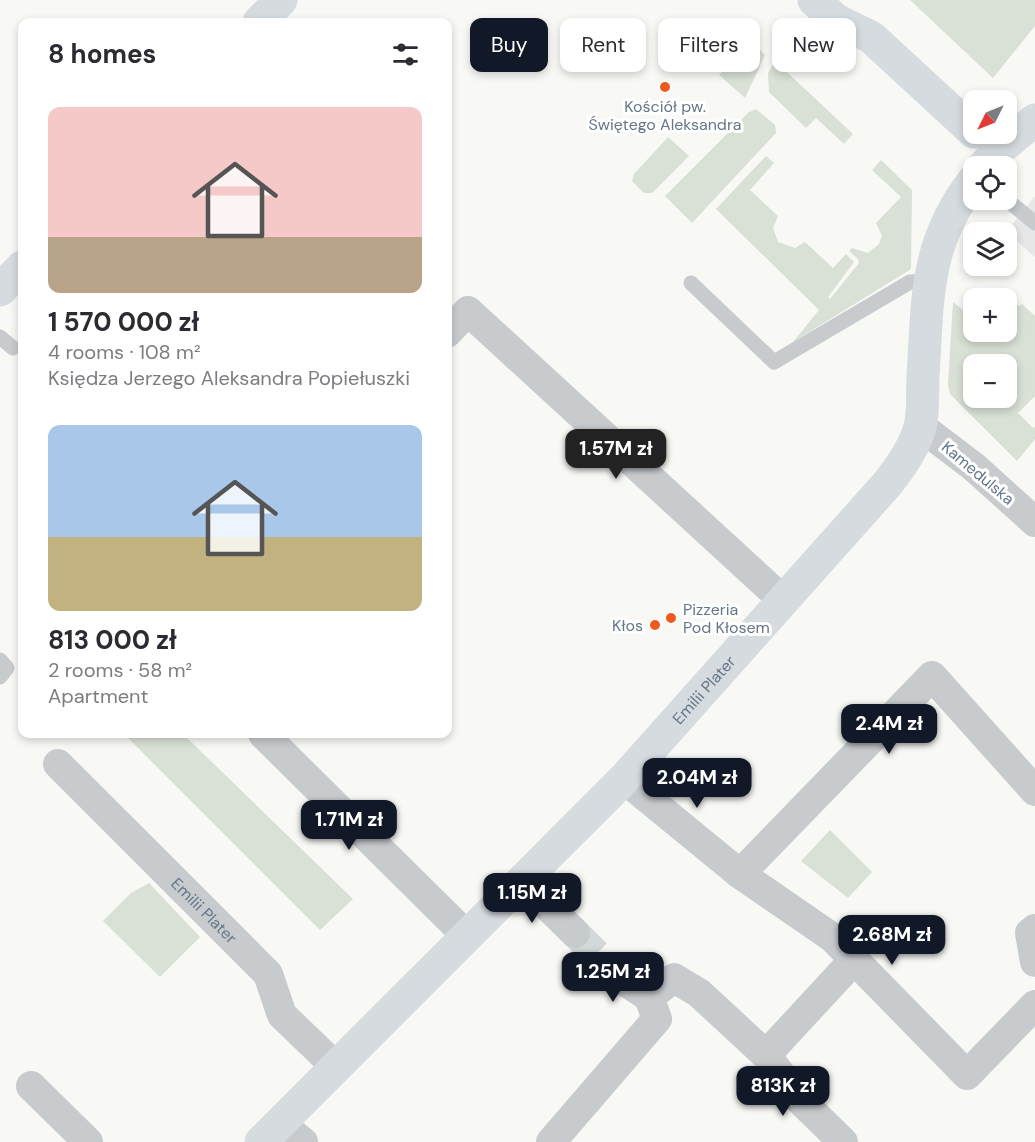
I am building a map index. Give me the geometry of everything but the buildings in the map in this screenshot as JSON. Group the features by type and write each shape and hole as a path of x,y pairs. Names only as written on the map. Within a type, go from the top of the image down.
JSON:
{"street":[{"path":"263,18 281,0"},
{"path":"814,0 836,20 872,37"},
{"path":"852,0 872,37 982,146 1035,120"},
{"name":"Emilii Plater","path":"281,1136 335,1066 624,779 784,602 888,483 907,457 920,426 929,281 947,219 963,196"},
{"path":"0,290 18,271"},
{"path":"452,328 468,311 784,602"},
{"name":"Kamedulska","path":"920,426 975,467 1035,522"},
{"path":"740,874 932,676 1035,791"},
{"path":"267,738 467,936"},
{"name":"Emilii Plater","path":"58,764 268,974 282,1015 335,1066"},
{"path":"624,779 740,874 833,938 967,1075 1035,1005"},
{"path":"522,881 575,933"},
{"path":"1035,929 1030,933 1035,962"},
{"path":"766,1055 853,961"},
{"path":"551,1142 657,1019 649,997 609,967"},
{"path":"649,997 674,978 699,993 766,1055 800,1100 843,1142"},
{"path":"31,1086 88,1142"}],"lane":[{"path":"1017,208 1035,224"},
{"path":"691,284 774,362 910,282 929,281"},
{"path":"0,337 13,348"},
{"path":"0,660 7,668 0,676"}],"shaded area":[{"path":"910,0 1035,0 1035,26 993,78"},
{"path":"760,50 765,55 760,66"},
{"path":"772,66 772,72 787,72 853,134 844,144 816,118 806,128 769,92 768,73"},
{"path":"722,72 757,72 745,98 719,75"},
{"path":"756,109 775,125 776,133 692,223 665,196 749,112"},
{"path":"668,137 689,156 652,193 644,193 632,181 634,174"},
{"path":"766,156 774,163 750,190 778,216 773,228 778,242 795,248 805,242 833,268 846,254 854,262 828,297 830,299 859,263 849,251 852,248 868,253 879,244 882,236 876,223 901,197 872,170 881,160 912,190 911,269 793,342 819,310 716,209"},
{"path":"1035,196 1035,257 1017,241 1017,222 1014,222"},
{"path":"953,302 963,310 963,342 1017,342 1017,304 1019,306 1022,304 1035,316 1035,396 1018,413 1033,428 1035,427 1035,439 1017,461 964,408 1017,408 1017,354 963,354 963,407 950,394 948,385"},
{"path":"128,738 187,738 353,899 320,930"},
{"path":"830,830 872,872 848,898 801,861"},
{"path":"149,883 200,937 160,977 103,921 131,893"}],"tunnel":[{"path":"575,933 609,967"}],"place":[{"name":"Kościół pw. Świętego Aleksandra","path":"665,87"},
{"name":"Pizzeria Pod Kłosem","path":"671,618"},
{"name":"Kłos","path":"655,625"}]}
